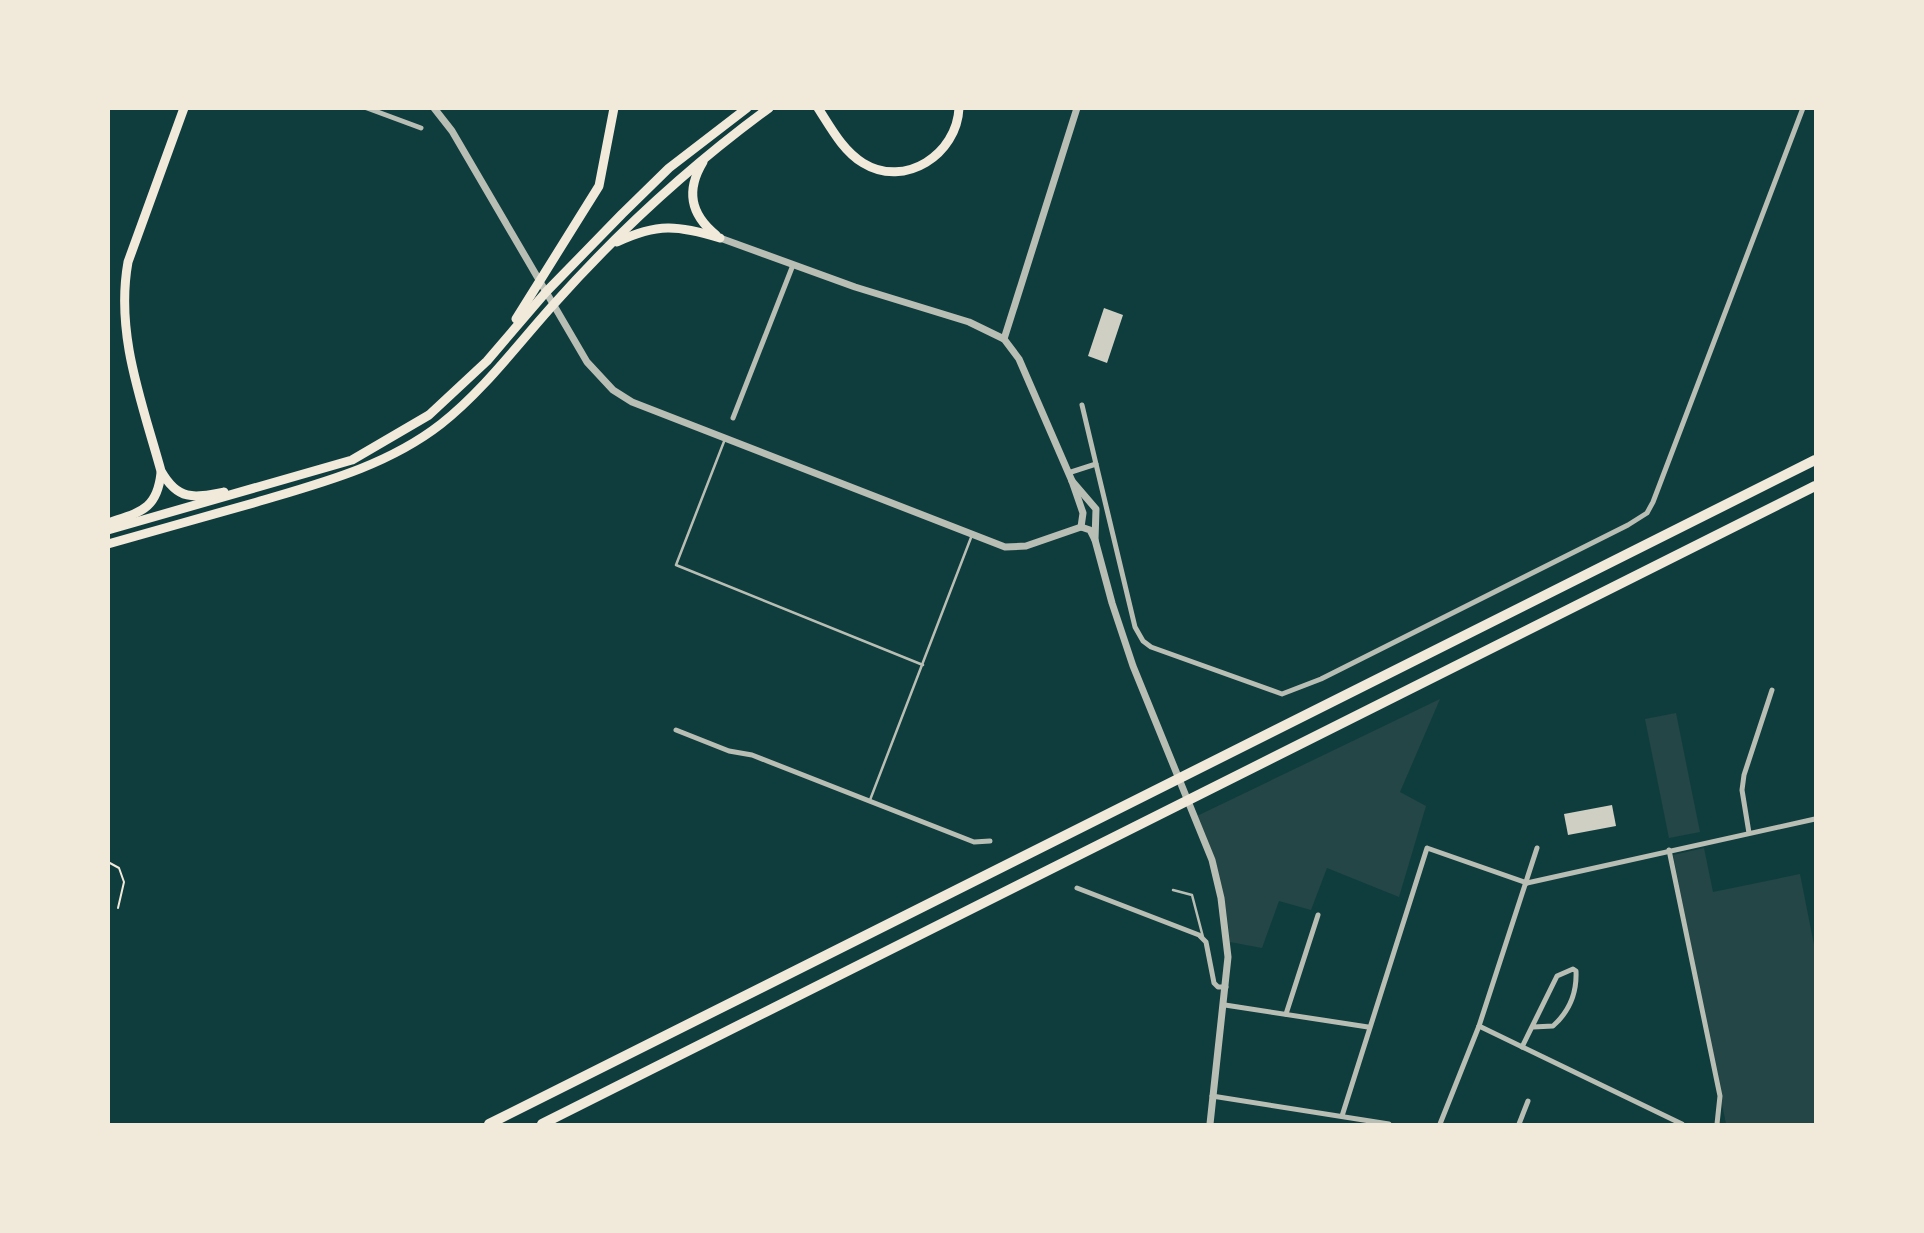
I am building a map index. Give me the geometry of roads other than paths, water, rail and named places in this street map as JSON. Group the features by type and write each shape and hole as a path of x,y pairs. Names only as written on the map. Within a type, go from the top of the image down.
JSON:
{"highway":[{"path":"184,108 133,244 124,284 128,353 161,471 175,491 201,497 274,484"},
{"path":"487,361 588,208 599,186 614,108"},
{"path":"108,530 327,469 377,449 429,415 487,361 533,307 669,168 747,108"},
{"path":"108,544 314,486 383,460 440,424 461,406 609,246 709,153 769,108"},
{"path":"818,108 843,146 864,164 900,172 929,162 948,144 955,132 959,108"},
{"path":"709,153 698,170 691,194 699,219 720,238"},
{"path":"609,246 635,233 664,226 720,238"},
{"path":"489,1125 1815,460"},
{"path":"108,523 148,507 158,494 161,471"},
{"path":"542,1125 1815,486"}],"street":[{"path":"367,108 421,128"},
{"path":"434,108 452,131 587,362 613,390 632,402 1005,547 1017,548 1084,527"},
{"path":"1004,340 1077,108"},
{"path":"1082,405 1135,627 1143,641 1151,647 1282,694 1321,679 1616,532 1647,513 1803,108"},
{"path":"720,238 793,265 969,322 1004,340 1019,359 1072,481 1083,513 1084,527 1095,540"},
{"path":"733,418 793,265"},
{"path":"1068,473 1096,464"},
{"path":"1072,481 1096,509 1095,540 1133,666 1212,859 1227,957 1225,1005 1211,1096 1210,1125"},
{"path":"1749,833 1742,790 1744,775 1772,690"},
{"path":"676,730 729,751 752,755 974,842 989,841"},
{"path":"1342,1116 1368,1027 1427,848 1527,883 1815,819"},
{"path":"1440,1125 1479,1026 1537,848"},
{"path":"1669,850 1720,1096 1717,1125"},
{"path":"1077,888 1187,930 1204,940 1214,983 1218,987 1226,986"},
{"path":"1286,1014 1318,915"},
{"path":"1522,1046 1556,976 1573,969 1576,971 1575,995 1560,1019 1553,1026 1533,1027"},
{"path":"1225,1005 1368,1027"},
{"path":"1479,1026 1682,1125"},
{"path":"1211,1096 1389,1125"},
{"path":"1518,1125 1528,1101"}],"lane":[{"path":"725,439 676,565 923,665"},
{"path":"869,801 972,535"},
{"path":"1173,890 1192,895 1204,940"}]}
